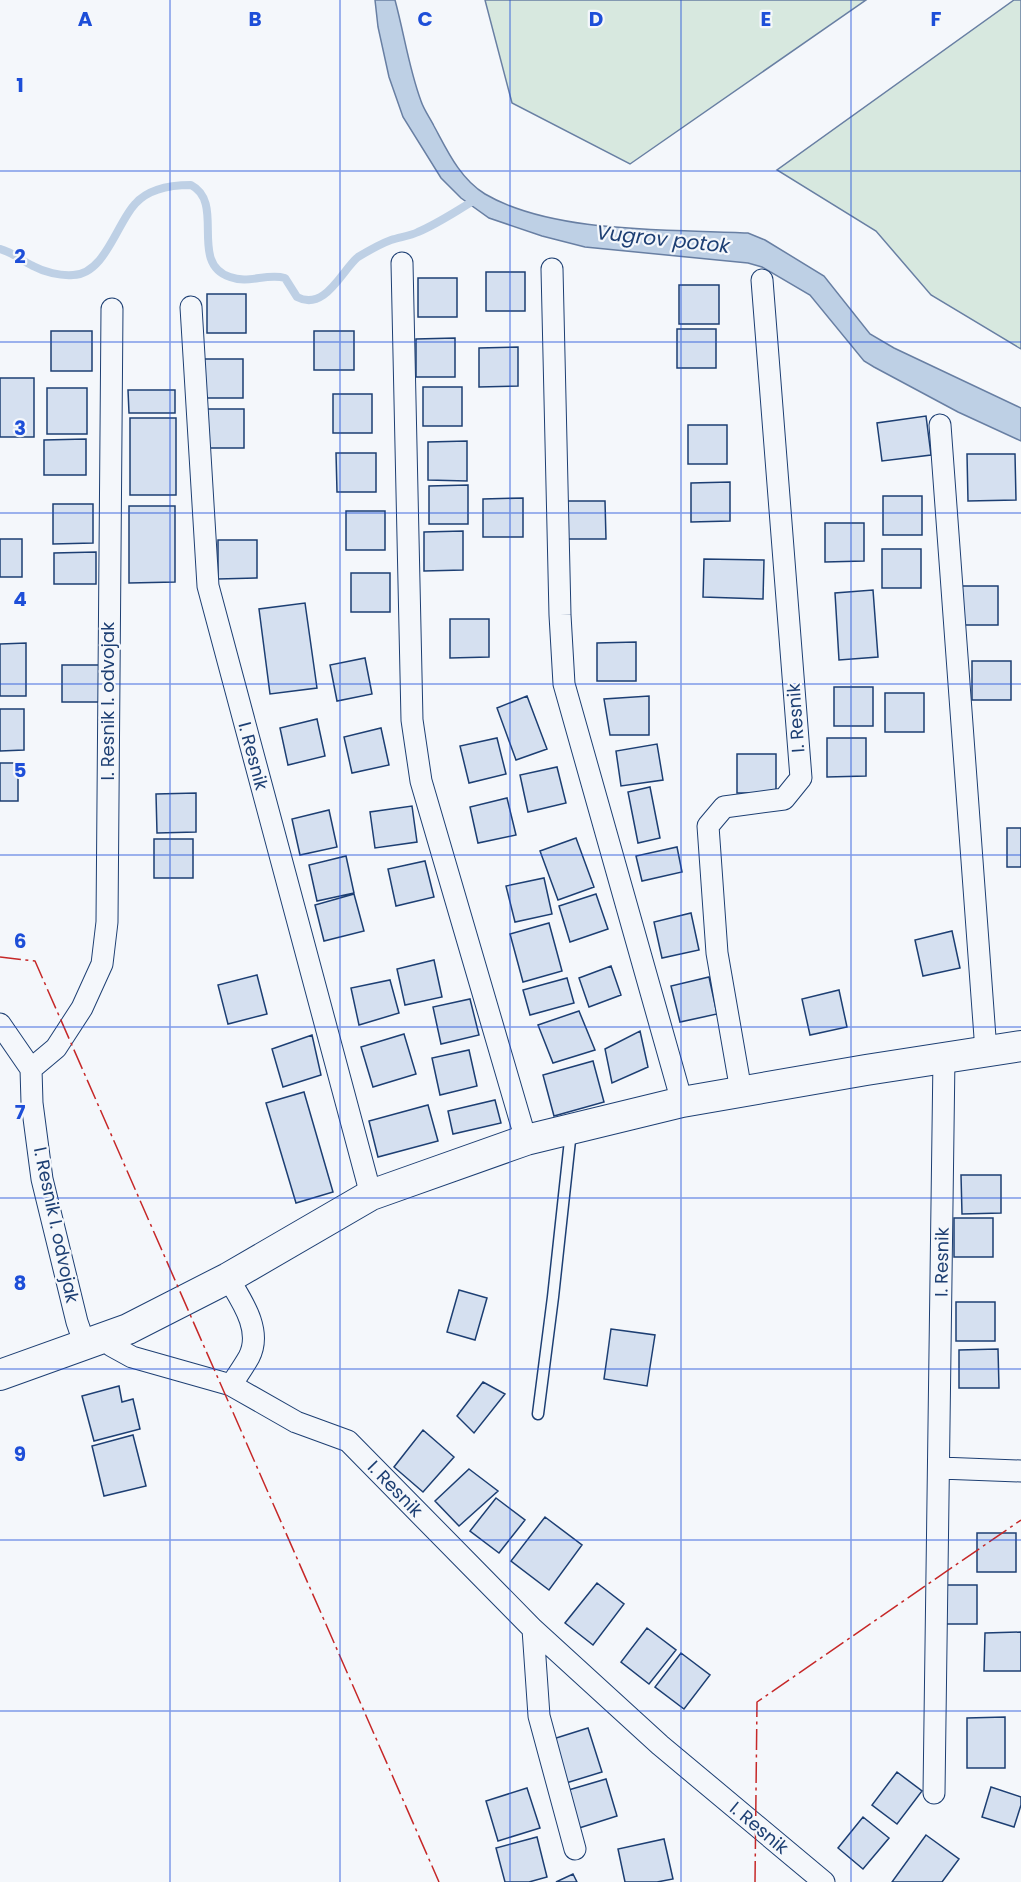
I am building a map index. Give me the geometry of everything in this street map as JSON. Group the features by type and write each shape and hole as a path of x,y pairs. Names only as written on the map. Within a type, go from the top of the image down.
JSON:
{"street":[{"path":"402,263 412,720 421,781 526,1140"},
{"path":"552,269 560,615 564,684 682,1102"},
{"name":"I. Resnik","path":"741,1091 717,953 708,826 724,807 784,799 801,778 762,280"},
{"name":"I. Resnik","path":"191,307 208,586 371,1195"},
{"name":"I. Resnik I. odvojak","path":"95,1341 77,1322 42,1179 32,1103 31,1069 56,1048 82,1008 102,964 107,922 112,309"},
{"path":"940,425 986,1051"},
{"path":"0,1024 31,1069"},
{"path":"0,1375 128,1329 228,1278 371,1195 526,1140 682,1102 1021,1046"},
{"name":"I. Resnik","path":"934,1793 944,1057"},
{"path":"228,1278 250,1316 253,1337 251,1354 231,1385"},
{"name":"I. Resnik","path":"95,1341 138,1359 231,1385 296,1422 348,1441 533,1629 660,1745 824,1882"},
{"path":"940,1468 1021,1471"},
{"path":"533,1629 539,1716 575,1849"}],"lane":[{"path":"538,1414 571,1128"}],"shaded area":[{"path":"485,0 866,0 630,164 512,103"},
{"path":"1014,0 1021,0 1021,349 931,295 876,231 777,170"}],"water":[{"name":"Vugrov potok","path":"375,0 395,0 413,76 424,108 455,163 476,188 513,207 578,223 613,227 748,233 765,240 824,276 870,334 894,348 1021,408 1021,441 958,412 864,361 810,295 762,267 748,263 585,247 542,236 489,218 461,198 441,178 403,117 389,77 378,27"}],"building":[{"path":"486,272 525,272 525,311 486,311"},
{"path":"418,278 457,278 457,317 418,317"},
{"path":"679,285 719,285 719,324 679,324"},
{"path":"207,294 246,294 246,333 207,333"},
{"path":"677,329 716,329 716,368 677,368"},
{"path":"51,331 92,331 92,371 51,371"},
{"path":"314,331 354,331 354,370 314,370"},
{"path":"455,338 455,377 416,377 416,339"},
{"path":"518,347 518,386 479,387 479,348"},
{"path":"204,359 243,359 243,398 204,398"},
{"path":"0,378 34,378 34,437 0,437"},
{"path":"423,387 462,387 462,426 423,426"},
{"path":"47,388 87,388 87,434 47,434"},
{"path":"128,390 175,390 175,413 129,413"},
{"path":"333,394 372,394 372,433 333,433"},
{"path":"205,409 244,409 244,448 205,448"},
{"path":"926,416 931,455 882,461 877,423"},
{"path":"130,418 176,418 176,495 130,495"},
{"path":"688,425 727,425 727,464 688,464"},
{"path":"86,439 86,475 44,475 44,440"},
{"path":"467,441 467,481 428,480 428,442"},
{"path":"336,453 376,453 376,492 337,492"},
{"path":"967,454 1015,454 1016,500 968,501"},
{"path":"730,482 730,521 691,522 691,483"},
{"path":"468,485 468,524 429,524 429,486"},
{"path":"883,496 922,496 922,535 883,535"},
{"path":"523,498 523,537 483,537 483,499"},
{"path":"566,501 605,501 606,539 566,539"},
{"path":"53,504 93,504 93,543 53,544"},
{"path":"129,506 175,506 175,582 129,583"},
{"path":"346,511 385,511 385,550 346,550"},
{"path":"825,523 864,523 864,561 825,562"},
{"path":"463,531 463,570 424,571 424,532"},
{"path":"0,539 22,539 22,577 0,577"},
{"path":"218,540 257,540 257,578 218,579"},
{"path":"882,549 921,549 921,588 882,588"},
{"path":"96,552 96,584 54,584 54,553"},
{"path":"704,559 764,560 763,599 703,597"},
{"path":"351,573 390,573 390,612 351,612"},
{"path":"959,586 998,586 998,625 959,625"},
{"path":"873,590 878,657 839,660 835,593"},
{"path":"305,603 317,688 270,694 259,609"},
{"path":"450,619 489,619 489,657 450,658"},
{"path":"636,642 636,681 597,681 597,643"},
{"path":"26,643 26,696 0,696 0,644"},
{"path":"365,658 372,694 337,701 330,665"},
{"path":"972,661 1011,661 1011,700 972,700"},
{"path":"62,665 101,665 101,702 62,702"},
{"path":"834,687 873,687 873,726 834,726"},
{"path":"885,693 924,693 924,732 885,732"},
{"path":"527,696 547,749 516,760 497,708"},
{"path":"649,696 649,735 610,735 604,699"},
{"path":"0,709 24,709 24,750 0,751"},
{"path":"317,719 325,756 288,765 280,728"},
{"path":"381,728 389,765 352,773 344,737"},
{"path":"497,738 506,774 469,783 460,746"},
{"path":"827,738 866,738 866,776 827,777"},
{"path":"657,744 663,780 621,786 616,751"},
{"path":"737,754 776,754 776,793 737,793"},
{"path":"0,763 18,763 18,801 0,801"},
{"path":"557,767 566,803 528,812 520,775"},
{"path":"650,787 660,838 638,843 628,792"},
{"path":"196,793 196,832 157,833 156,794"},
{"path":"507,798 516,835 478,843 470,807"},
{"path":"412,806 417,842 375,848 370,812"},
{"path":"329,810 337,847 300,855 292,819"},
{"path":"1007,828 1021,828 1021,867 1007,867"},
{"path":"576,838 594,887 558,900 540,851"},
{"path":"154,839 193,839 193,878 154,878"},
{"path":"677,847 682,872 642,881 636,856"},
{"path":"346,856 354,893 317,901 309,865"},
{"path":"425,861 434,897 396,906 388,869"},
{"path":"544,878 552,914 515,922 506,886"},
{"path":"354,894 364,931 324,941 315,905"},
{"path":"596,894 608,929 570,942 559,906"},
{"path":"691,913 699,950 662,958 654,922"},
{"path":"549,923 562,971 523,982 510,934"},
{"path":"952,931 960,968 923,976 915,940"},
{"path":"434,960 442,997 405,1005 397,969"},
{"path":"611,966 621,995 589,1007 579,978"},
{"path":"257,975 267,1014 228,1024 218,985"},
{"path":"709,977 717,1014 680,1022 671,986"},
{"path":"567,978 574,1003 530,1015 523,990"},
{"path":"390,980 399,1013 359,1025 351,988"},
{"path":"839,990 847,1027 810,1035 802,999"},
{"path":"470,999 479,1035 441,1044 433,1007"},
{"path":"579,1011 595,1050 553,1063 538,1025"},
{"path":"640,1031 648,1067 612,1083 605,1049"},
{"path":"404,1034 416,1074 373,1087 361,1047"},
{"path":"312,1035 321,1075 283,1087 272,1049"},
{"path":"469,1050 477,1086 440,1095 432,1058"},
{"path":"593,1061 604,1102 554,1116 543,1075"},
{"path":"304,1092 333,1192 296,1203 266,1103"},
{"path":"495,1100 501,1123 453,1134 448,1111"},
{"path":"428,1105 438,1141 378,1157 369,1121"},
{"path":"961,1175 1001,1175 1001,1213 962,1214"},
{"path":"954,1218 993,1218 993,1257 954,1257"},
{"path":"459,1290 487,1298 475,1340 447,1332"},
{"path":"956,1302 995,1302 995,1341 956,1341"},
{"path":"611,1329 655,1335 647,1386 604,1379"},
{"path":"998,1349 999,1388 959,1388 959,1350"},
{"path":"483,1382 505,1394 474,1433 457,1416"},
{"path":"119,1386 122,1402 133,1399 140,1429 94,1441 82,1396"},
{"path":"423,1430 454,1457 423,1492 394,1467"},
{"path":"133,1435 146,1486 104,1496 92,1446"},
{"path":"469,1469 498,1491 459,1526 435,1501"},
{"path":"496,1498 525,1520 499,1553 470,1531"},
{"path":"545,1517 582,1545 549,1590 511,1561"},
{"path":"977,1533 1016,1533 1016,1572 977,1572"},
{"path":"597,1583 624,1604 593,1645 565,1623"},
{"path":"938,1585 977,1585 977,1624 938,1624"},
{"path":"647,1628 676,1650 649,1684 621,1662"},
{"path":"1021,1632 1021,1671 984,1671 985,1633"},
{"path":"681,1653 710,1675 684,1709 655,1687"},
{"path":"1005,1717 1005,1768 967,1768 967,1718"},
{"path":"588,1728 602,1772 566,1783 553,1739"},
{"path":"897,1772 922,1791 897,1824 872,1805"},
{"path":"606,1779 617,1816 576,1829 565,1791"},
{"path":"991,1787 1021,1797 1021,1805 1014,1827 982,1817"},
{"path":"527,1788 540,1828 498,1841 486,1801"},
{"path":"863,1817 889,1838 863,1869 838,1848"},
{"path":"926,1835 959,1859 942,1882 892,1882"},
{"path":"537,1837 547,1877 529,1882 505,1882 496,1848"},
{"path":"664,1839 673,1879 657,1882 625,1882 618,1849"},
{"path":"573,1874 577,1882 556,1882"}],"waterway":[{"path":"0,249 47,272 68,275 84,272 102,257 128,212 140,199 153,191 191,185 201,194 206,205 208,246 211,259 218,270 237,279 285,278 297,297 307,300 316,299 332,288 358,257 394,239 412,235 475,200"}],"power":[{"path":"0,957 35,961 439,1882"},
{"path":"755,1882 757,1702 1021,1520"}]}
